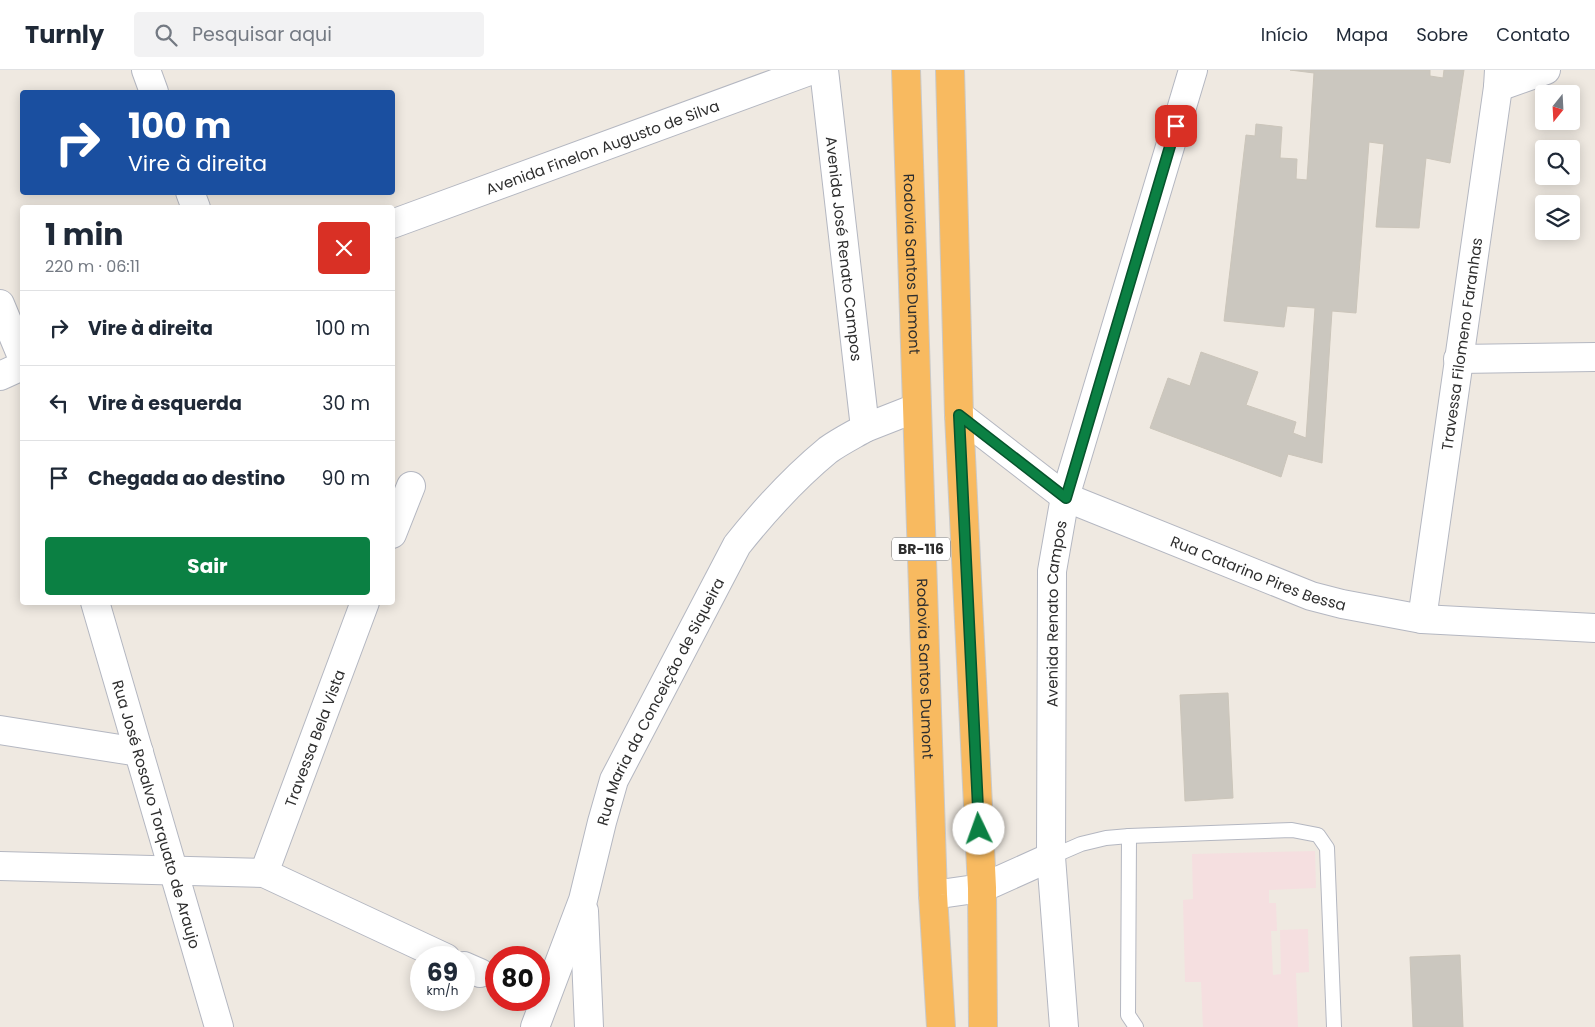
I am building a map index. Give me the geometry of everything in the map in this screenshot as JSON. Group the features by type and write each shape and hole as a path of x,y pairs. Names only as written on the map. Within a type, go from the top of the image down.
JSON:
{"highway":[{"name":"Rodovia Santos Dumont","path":"906,70 933,895 941,1027"},
{"name":"BR-116","path":"950,70 959,415 982,888 983,1027"}],"street":[{"path":"146,70 153,90"},
{"name":"Avenida Finelon Augusto de Silva","path":"395,223 812,70"},
{"name":"Avenida José Renato Campos","path":"824,70 865,428"},
{"name":"Avenida Renato Campos","path":"1064,1027 1051,857 1052,571 1066,498 1193,70"},
{"path":"1499,78 1546,70"},
{"name":"Travessa Filomeno Faranhas","path":"1422,618 1499,78"},
{"path":"0,304 20,352"},
{"path":"1458,359 1595,357"},
{"path":"0,376 20,367"},
{"name":"Rua Maria da Conceição de Siqueira","path":"535,1027 584,900 614,780 737,545 764,511 793,481 830,449 865,428 916,408"},
{"name":"Rua Catarino Pires Bessa","path":"959,415 1066,498 1311,596 1342,604 1422,618 1595,628"},
{"path":"395,526 411,486"},
{"name":"Rua José Rosalvo Torquato de Araujo","path":"96,605 219,1027"},
{"name":"Travessa Bela Vista","path":"264,873 356,608"},
{"path":"0,730 139,752"},
{"path":"933,895 982,888 1051,857"},
{"path":"0,866 264,873 420,946"},
{"path":"584,900 589,1027"}],"lane":[{"path":"1051,857 1081,844 1106,838 1129,836 1292,830 1318,835 1328,848 1334,1027"},
{"path":"1129,836 1128,1015 1136,1027"}],"shaded area":[{"path":"1315,851 1316,888 1269,890 1269,903 1276,903 1277,931 1271,931 1273,975 1281,974 1280,930 1308,929 1309,972 1296,973 1298,1027 1203,1027 1201,982 1185,982 1183,900 1193,899 1192,854"}],"building":[{"path":"1290,70 1430,70 1430,76 1443,78 1444,70 1464,70 1450,163 1426,158 1419,228 1376,227 1384,144 1369,142 1356,313 1332,311 1322,463 1288,454 1281,477 1150,428 1168,378 1190,386 1201,352 1258,372 1246,405 1296,422 1293,433 1306,438 1315,308 1287,306 1284,327 1224,321 1246,135 1255,136 1256,124 1282,127 1280,158 1297,159 1296,179 1307,180 1314,73"},
{"path":"1228,693 1233,798 1185,801 1180,695"},
{"path":"1460,955 1463,1027 1413,1027 1410,957"}],"route":[{"path":"979,829 959,415 1066,498 1176,126"}]}
